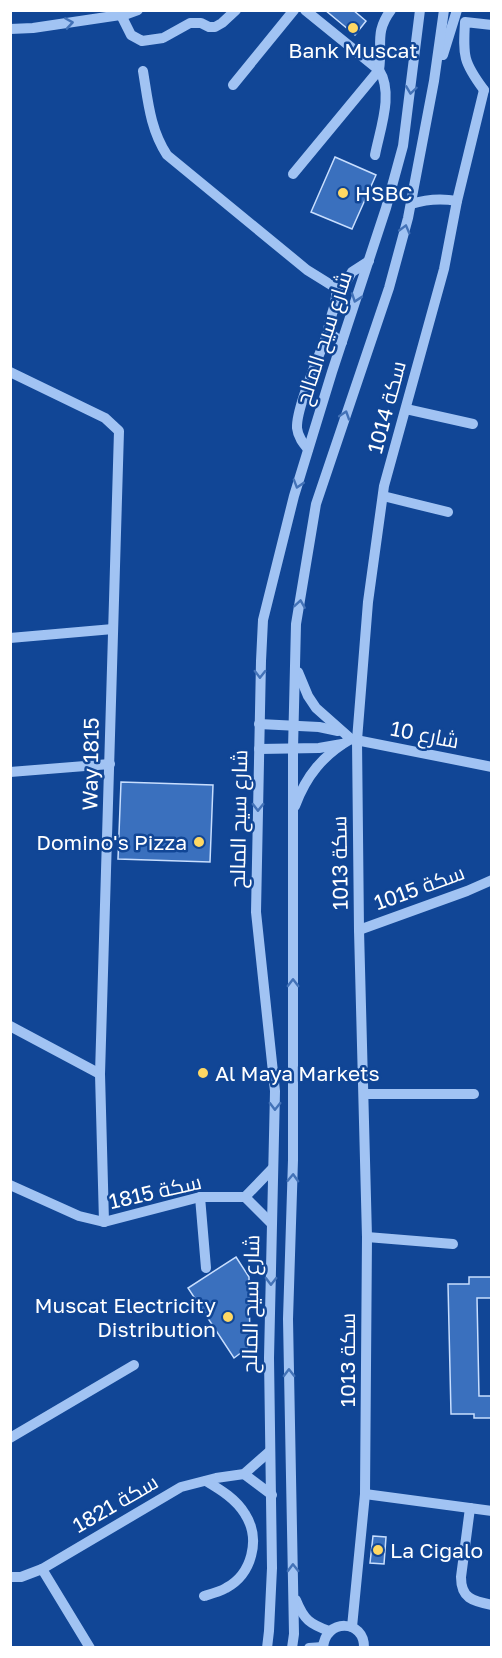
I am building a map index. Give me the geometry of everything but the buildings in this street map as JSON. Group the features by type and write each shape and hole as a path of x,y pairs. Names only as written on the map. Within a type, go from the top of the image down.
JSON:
{"street":[{"path":"10,29 33,28 121,15 138,10"},
{"path":"121,15 131,35 142,41 162,38 190,23 215,27 236,10"},
{"path":"233,85 294,10"},
{"path":"305,10 379,70 385,80 386,97 375,155"},
{"path":"293,174 379,70 382,53 379,33 383,21 391,10"},
{"name":"شارع سيح المالح","path":"265,1647 270,1630 272,1568 272,1495 269,1452 271,1223 275,1091 256,912 263,620 294,496 386,208 403,146 420,10"},
{"name":"شارع سيح المالح","path":"292,1647 294,1593 288,1319 293,1149 293,725 297,666 296,624 316,504 389,288 411,204 434,81 444,10"},
{"path":"434,81 457,10"},
{"path":"488,89 469,70 464,52 465,22 492,25"},
{"path":"143,71 150,117 157,140 167,155 307,270 336,288"},
{"name":"سكة 1014","path":"350,741 383,496 444,269 457,201 488,89"},
{"path":"411,204 426,199 441,198 457,201"},
{"path":"336,288 345,284 352,272 369,261"},
{"path":"308,449 297,430 298,415 328,332 328,322 337,301 336,288"},
{"path":"328,332 342,342"},
{"name":"Way 1815","path":"10,372 105,418 118,431 100,1074 104,1222"},
{"path":"406,409 473,424"},
{"path":"383,496 448,512"},
{"path":"10,638 113,628"},
{"path":"297,666 304,688 316,708 350,741"},
{"path":"259,724 332,728 342,732"},
{"path":"259,748 332,747 350,741"},
{"path":"293,813 303,784 312,771 350,741"},
{"name":"شارع 10","path":"350,741 492,767"},
{"name":"سكة 1013","path":"350,741 359,930 367,1238 365,1494 352,1627"},
{"path":"10,772 110,764"},
{"name":"سكة 1015","path":"359,930 492,880"},
{"path":"10,1026 100,1074"},
{"path":"364,1094 474,1095"},
{"path":"271,1223 245,1197 273,1167"},
{"name":"سكة 1815","path":"10,1185 79,1216 104,1222 200,1197 245,1197"},
{"path":"200,1197 206,1268"},
{"path":"367,1238 453,1244"},
{"path":"10,1438 134,1365"},
{"path":"269,1452 244,1474 272,1495"},
{"name":"سكة 1821","path":"10,1577 21,1577 42,1569 181,1487 244,1474"},
{"path":"204,1596 227,1588 239,1578 249,1563 253,1536 251,1525 236,1503 206,1481"},
{"path":"365,1494 492,1511"},
{"path":"470,1508 461,1587 463,1593 470,1598 492,1605"},
{"path":"42,1569 90,1647"},
{"path":"294,1593 302,1615 313,1625 329,1631"},
{"path":"309,1647 323,1647 329,1631 345,1625 352,1627 362,1636 364,1647"}],"place":[{"name":"Bank Muscat","path":"353,28"},
{"name":"HSBC","path":"343,193"},
{"name":"Domino's Pizza","path":"199,842"},
{"name":"Al Maya Markets","path":"203,1073"},
{"name":"Muscat Electricity Distribution","path":"228,1317"},
{"name":"La Cigalo","path":"378,1550"}]}
